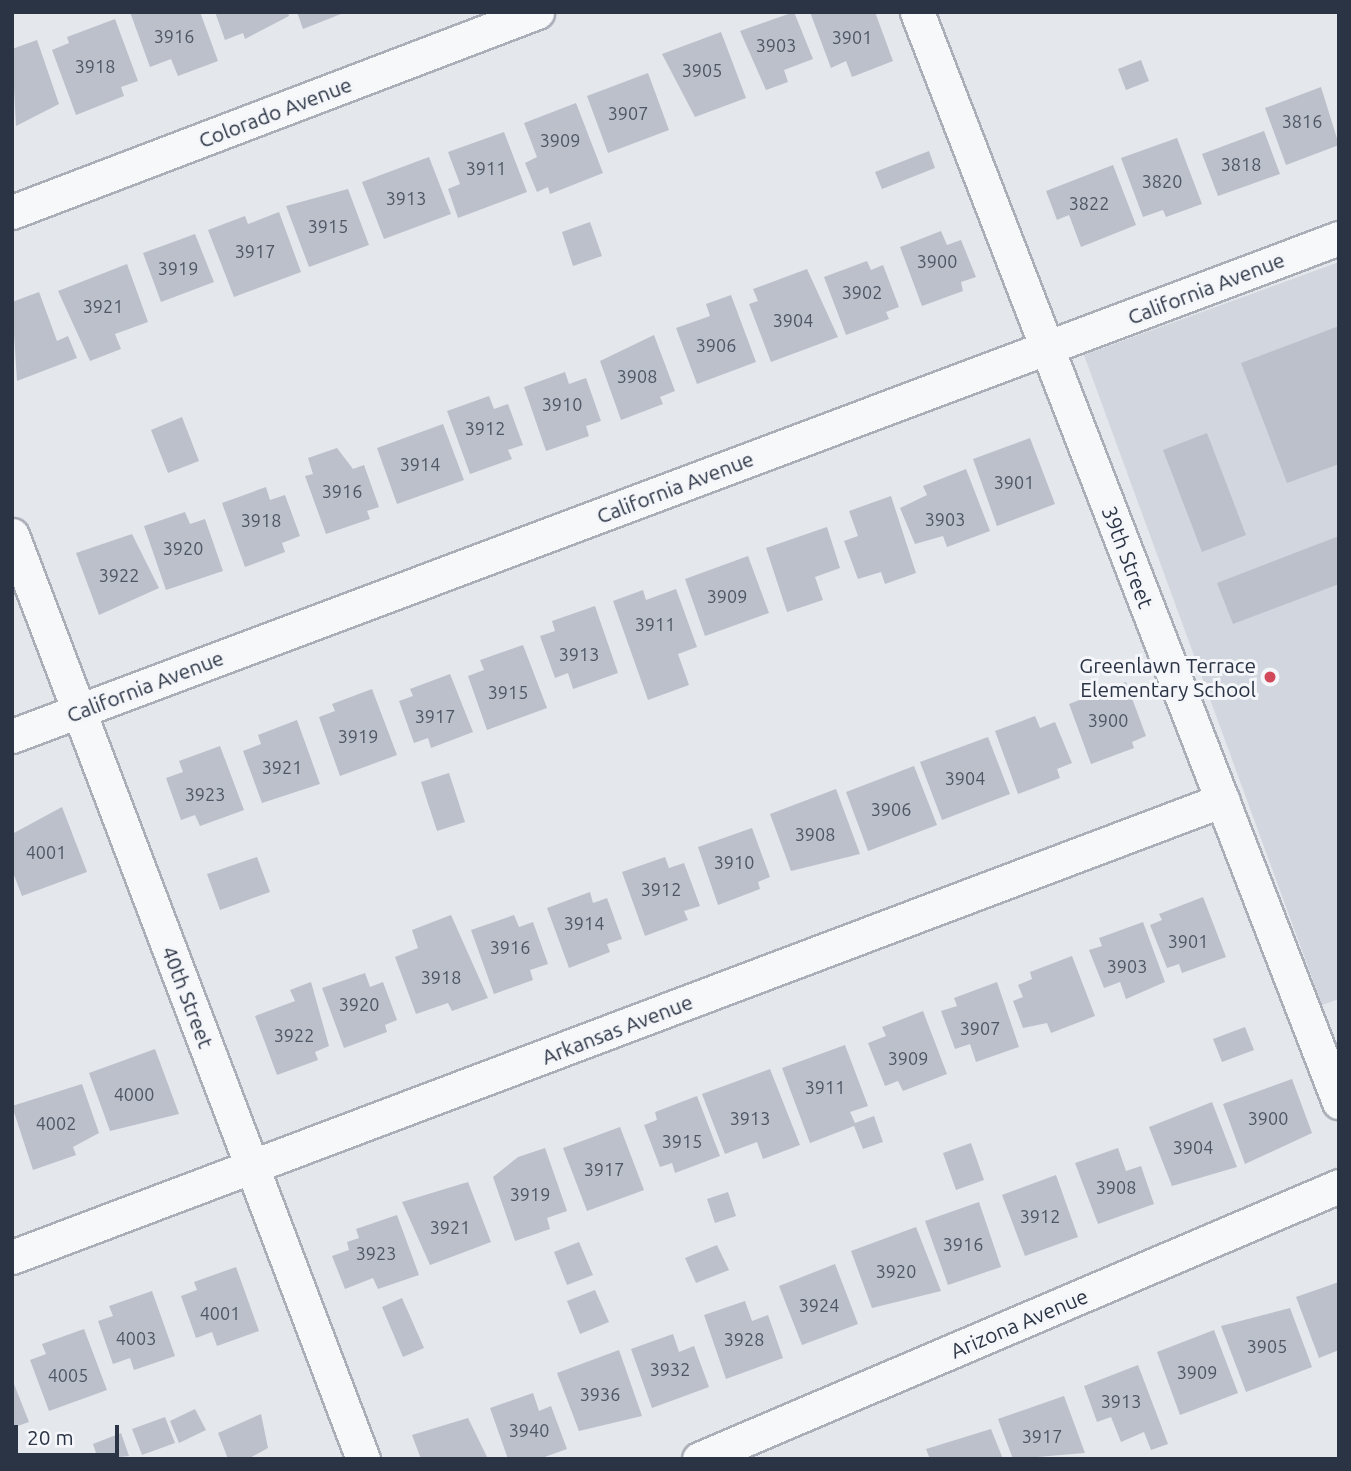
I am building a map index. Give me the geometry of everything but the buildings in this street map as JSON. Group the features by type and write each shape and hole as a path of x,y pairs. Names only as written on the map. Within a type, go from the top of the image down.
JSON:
{"street":[{"name":"Colorado Avenue","path":"12,212 537,12"},
{"name":"39th Street","path":"917,12 1339,1102"},
{"name":"California Avenue","path":"12,736 1339,238"},
{"name":"40th Street","path":"12,535 363,1459"},
{"name":"Arkansas Avenue","path":"12,1257 1223,800"},
{"name":"Arizona Avenue","path":"699,1459 1339,1186"}],"shaded area":[{"name":"Greenlawn Terrace Elementary School","path":"1339,262 1339,999 1322,1005 1084,355"}],"place":[{"name":"Greenlawn Terrace Elementary School","path":"1270,677"}]}
